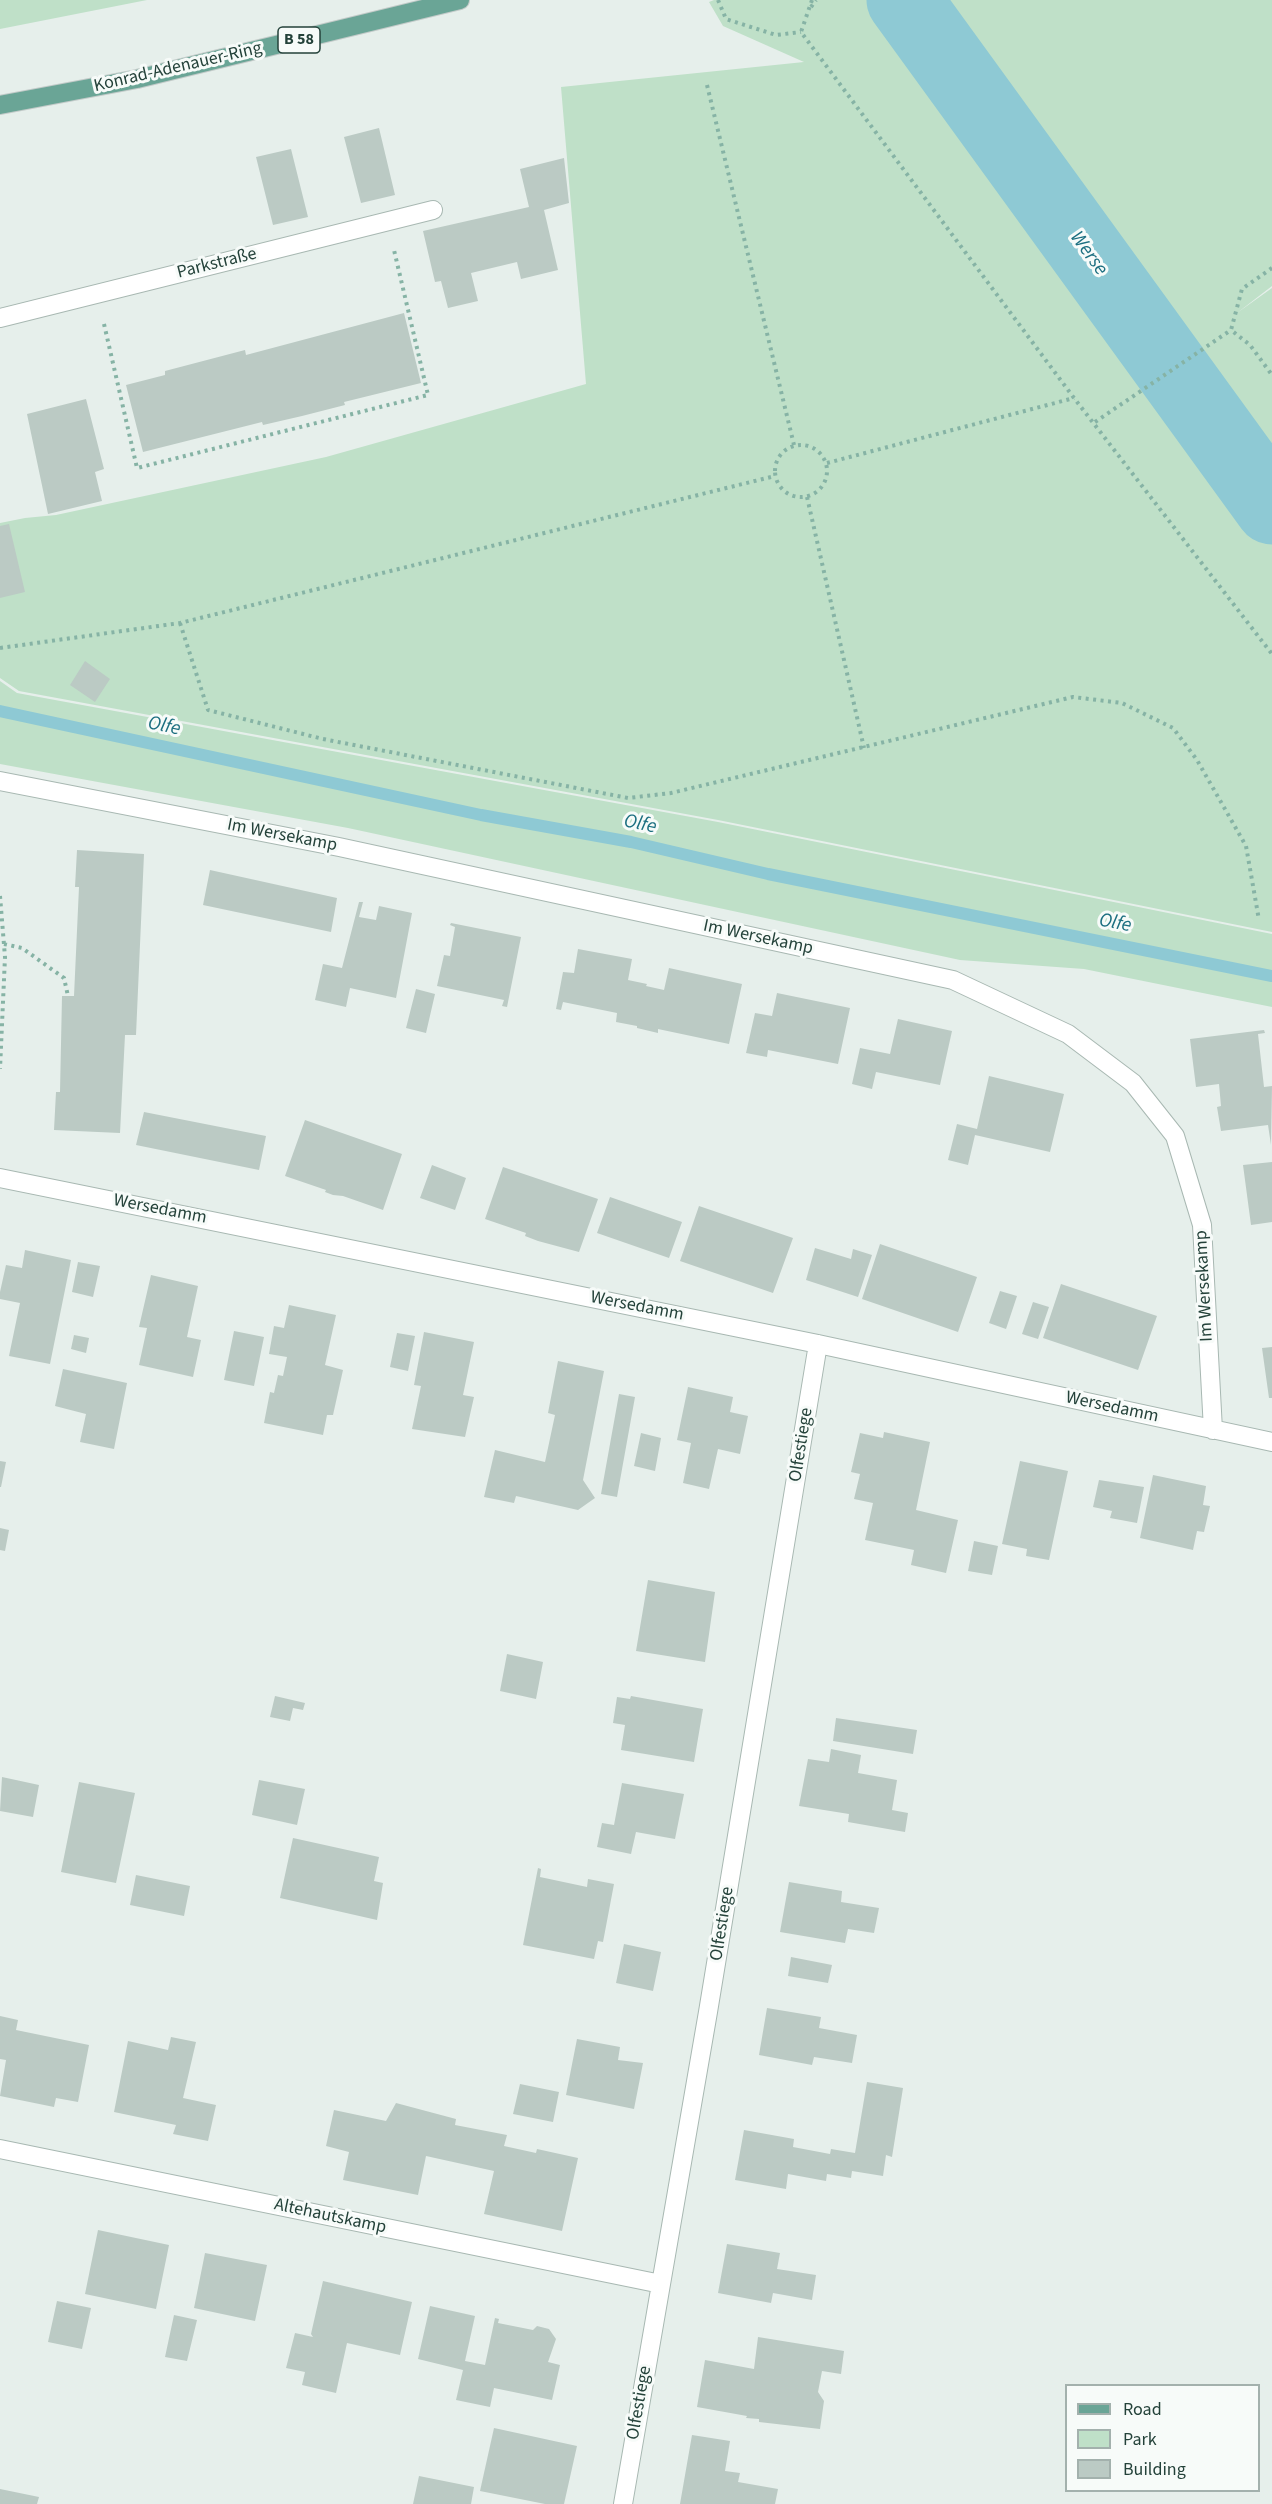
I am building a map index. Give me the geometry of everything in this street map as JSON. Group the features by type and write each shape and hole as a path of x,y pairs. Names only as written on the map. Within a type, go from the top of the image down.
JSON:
{"main road":[{"name":"Konrad-Adenauer-Ring","path":"0,105 137,79 460,0"}],"street":[{"name":"Parkstraße","path":"0,318 433,210"},
{"name":"Im Wersekamp","path":"0,781 339,847 953,980 1068,1034 1133,1083 1175,1136 1202,1225 1213,1430"},
{"name":"Wersedamm","path":"0,1178 818,1344 1272,1442"},
{"name":"Olfestiege","path":"623,2504 818,1344"},
{"name":"Altehautskamp","path":"0,2149 661,2284"}],"path":[{"path":"718,0 726,19 776,35 801,32"},
{"path":"801,32 806,12 814,0"},
{"path":"801,32 1074,399 1095,422 1272,654"},
{"path":"707,85 794,445"},
{"path":"97,294 137,468 429,395 388,221"},
{"path":"1095,422 1231,330 1242,290 1272,268"},
{"path":"1231,330 1250,345 1272,375"},
{"path":"826,463 1074,399"},
{"path":"801,444 817,451 826,463 827,478 823,486 807,497 787,494 779,487 775,476 775,465 780,455 794,445 801,444"},
{"path":"0,648 180,623 775,476"},
{"path":"807,497 864,748"},
{"path":"180,623 208,710 323,739 628,798 671,793 1073,697 1122,703 1173,728 1197,760 1246,846 1259,920"},
{"path":"0,896 4,944 0,1069"},
{"path":"4,944 22,948 64,978 68,996"}],"green space":[{"path":"0,0 147,0 0,29"},
{"path":"714,0 1272,0 1272,286 1237,313 1272,288 1272,932 718,820 19,691 0,678 0,523 56,515 326,457 586,384 561,87 804,62 723,26 709,2"},
{"path":"0,681 17,693 718,822 1272,934 1272,1007 1084,969 960,960 348,828 0,764"}],"building":[{"path":"379,128 395,195 361,203 344,137"},
{"path":"291,149 308,217 273,225 256,157"},
{"path":"564,158 569,203 544,210 558,270 521,279 517,262 471,273 478,301 448,308 441,281 435,282 423,231 529,207 520,169"},
{"path":"404,313 421,383 344,402 345,405 302,416 263,425 262,422 143,452 126,385 165,375 165,371 245,350 246,355"},
{"path":"86,399 104,469 95,472 102,501 48,514 27,414"},
{"path":"9,524 25,592 0,598 0,526"},
{"path":"85,661 110,679 95,702 70,685"},
{"path":"77,850 144,854 136,1035 125,1035 120,1133 54,1130 56,1092 60,1092 62,996 74,996 79,887 75,887"},
{"path":"210,870 337,898 331,932 203,905"},
{"path":"359,902 363,902 359,917 376,920 379,906 412,913 396,998 350,988 346,1007 315,1000 323,964 342,968"},
{"path":"451,923 521,937 507,1007 502,1006 504,1000 437,986 444,955 450,956 455,927 450,925"},
{"path":"578,949 632,959 628,980 664,990 669,968 742,984 729,1044 658,1029 658,1033 637,1028 637,1026 616,1022 617,1013 563,1002 561,1010 556,1009 563,972 574,973"},
{"path":"416,989 435,994 426,1033 406,1028"},
{"path":"777,993 850,1008 838,1064 768,1050 767,1057 746,1053 755,1013 772,1016"},
{"path":"898,1019 952,1031 940,1085 876,1072 872,1089 852,1084 860,1048 890,1054"},
{"path":"1264,1030 1265,1033 1258,1034 1264,1087 1272,1086 1271,1145 1268,1125 1221,1131 1217,1107 1221,1106 1219,1084 1196,1087 1190,1039"},
{"path":"989,1076 1064,1094 1050,1152 975,1135 968,1165 948,1160 957,1124 977,1129"},
{"path":"144,1112 266,1136 259,1170 136,1145"},
{"path":"305,1120 402,1154 383,1210 343,1196 333,1195 325,1192 326,1190 285,1176"},
{"path":"1272,1162 1272,1222 1251,1225 1243,1165"},
{"path":"432,1165 466,1178 455,1210 420,1198"},
{"path":"503,1167 598,1199 579,1252 538,1241 525,1236 526,1233 485,1219"},
{"path":"610,1197 682,1222 669,1258 597,1233"},
{"path":"699,1206 793,1238 773,1293 680,1261"},
{"path":"880,1244 977,1277 958,1332 862,1299"},
{"path":"815,1248 851,1259 853,1249 872,1255 858,1297 806,1280"},
{"path":"25,1250 71,1260 50,1364 9,1356 20,1303 0,1299 0,1292 6,1265 22,1268"},
{"path":"78,1262 100,1266 93,1297 72,1292"},
{"path":"151,1275 198,1286 187,1337 201,1340 193,1377 139,1365 147,1328 139,1327"},
{"path":"1061,1284 1157,1316 1138,1370 1043,1338"},
{"path":"1000,1291 1017,1296 1006,1329 989,1323"},
{"path":"1033,1302 1049,1307 1038,1339 1022,1334"},
{"path":"289,1305 336,1315 325,1365 343,1370 333,1415 327,1415 323,1435 264,1423 270,1392 274,1393 278,1375 283,1376 287,1357 269,1354 274,1326 284,1328"},
{"path":"234,1331 264,1337 254,1386 224,1380"},
{"path":"424,1332 474,1342 463,1395 474,1397 465,1437 412,1429 421,1386 414,1385"},
{"path":"397,1333 415,1336 408,1371 390,1367"},
{"path":"74,1335 89,1338 86,1353 71,1349"},
{"path":"1272,1347 1272,1398 1269,1398 1262,1348"},
{"path":"558,1361 604,1371 583,1480 595,1498 578,1510 516,1496 514,1503 484,1497 495,1450 545,1462 555,1415 548,1413"},
{"path":"63,1369 127,1383 114,1449 80,1442 86,1414 55,1406"},
{"path":"688,1387 733,1397 730,1412 748,1416 740,1454 718,1449 709,1489 683,1483 691,1443 677,1440"},
{"path":"619,1394 635,1397 617,1497 601,1494"},
{"path":"884,1432 930,1442 916,1510 958,1520 946,1573 911,1565 914,1550 865,1540 873,1503 854,1499 860,1474 851,1472 860,1433 883,1438"},
{"path":"641,1433 661,1438 655,1471 634,1466"},
{"path":"0,1461 6,1462 1,1487 0,1487"},
{"path":"1020,1461 1068,1471 1049,1560 1026,1556 1027,1549 1002,1544"},
{"path":"1153,1475 1206,1486 1203,1505 1210,1506 1204,1532 1197,1531 1193,1550 1140,1538"},
{"path":"1099,1480 1144,1487 1137,1523 1110,1518 1112,1511 1093,1507"},
{"path":"0,1528 9,1530 5,1551 0,1550"},
{"path":"974,1541 998,1546 992,1575 968,1571"},
{"path":"648,1580 715,1592 705,1662 636,1651"},
{"path":"507,1654 543,1662 536,1699 500,1691"},
{"path":"275,1696 305,1703 303,1710 293,1708 290,1721 270,1717"},
{"path":"631,1696 703,1709 694,1762 621,1750 625,1725 613,1723 617,1697 630,1699"},
{"path":"836,1718 917,1730 913,1754 833,1741"},
{"path":"831,1749 861,1755 858,1773 897,1780 892,1810 908,1813 905,1832 848,1822 849,1814 799,1806 808,1759 829,1762"},
{"path":"2,1777 39,1785 33,1817 0,1811"},
{"path":"259,1780 305,1789 297,1825 252,1815"},
{"path":"79,1782 135,1793 116,1883 61,1872"},
{"path":"622,1783 684,1794 675,1839 636,1832 631,1854 597,1847 602,1823 614,1825"},
{"path":"293,1838 379,1857 374,1881 383,1883 377,1920 280,1898"},
{"path":"538,1868 541,1869 540,1877 587,1887 588,1879 614,1884 603,1942 598,1941 594,1959 523,1945"},
{"path":"136,1875 190,1886 184,1916 130,1905"},
{"path":"789,1882 842,1891 841,1902 879,1908 874,1933 848,1929 845,1943 780,1932"},
{"path":"624,1944 661,1952 653,1991 616,1983"},
{"path":"791,1957 832,1965 828,1983 788,1976"},
{"path":"767,2008 821,2017 819,2028 857,2035 852,2063 814,2057 812,2065 759,2055"},
{"path":"0,2016 18,2020 16,2030 89,2045 78,2102 56,2098 54,2107 0,2096 6,2060 0,2059"},
{"path":"171,2037 196,2042 183,2098 216,2105 208,2141 173,2134 176,2125 114,2112 128,2041 168,2050"},
{"path":"577,2039 620,2047 618,2060 643,2063 634,2109 566,2095"},
{"path":"867,2082 903,2088 892,2157 886,2155 883,2176 852,2171 851,2178 827,2174 826,2181 788,2174 786,2189 735,2180 744,2130 794,2139 793,2147 830,2154 831,2149 855,2153"},
{"path":"520,2084 559,2092 553,2122 513,2114"},
{"path":"396,2103 456,2119 455,2125 507,2135 504,2146 536,2153 537,2149 578,2158 562,2231 484,2214 494,2171 426,2156 418,2195 343,2180 349,2152 326,2146 334,2110 386,2121"},
{"path":"98,2230 169,2245 156,2309 85,2294"},
{"path":"727,2244 780,2253 777,2269 816,2275 812,2300 773,2293 771,2303 718,2293"},
{"path":"205,2253 267,2265 255,2321 194,2308"},
{"path":"323,2281 412,2302 400,2355 347,2343 336,2393 302,2385 305,2372 286,2368 295,2333 313,2337 311,2334"},
{"path":"57,2301 91,2308 82,2349 48,2342"},
{"path":"430,2306 475,2316 465,2361 485,2365 495,2318 499,2319 498,2323 533,2330 537,2326 549,2329 556,2339 548,2362 560,2365 552,2400 494,2388 490,2407 456,2400 463,2370 418,2359"},
{"path":"174,2315 197,2320 187,2361 165,2357"},
{"path":"758,2337 844,2351 841,2374 822,2371 818,2392 824,2401 820,2429 759,2422 759,2419 746,2418 747,2416 697,2407 705,2360 754,2369"},
{"path":"494,2428 577,2446 564,2504 545,2504 480,2491"},
{"path":"692,2435 730,2441 725,2471 740,2473 738,2482 778,2489 775,2504 680,2504"},
{"path":"419,2476 474,2487 471,2504 413,2504"},
{"path":"0,2489 39,2497 37,2504 0,2504"}],"waterway":[{"name":"Werse","path":"904,0 1272,507"},
{"name":"Olfe","path":"0,711 481,815 631,842 768,874 1272,976"}]}
